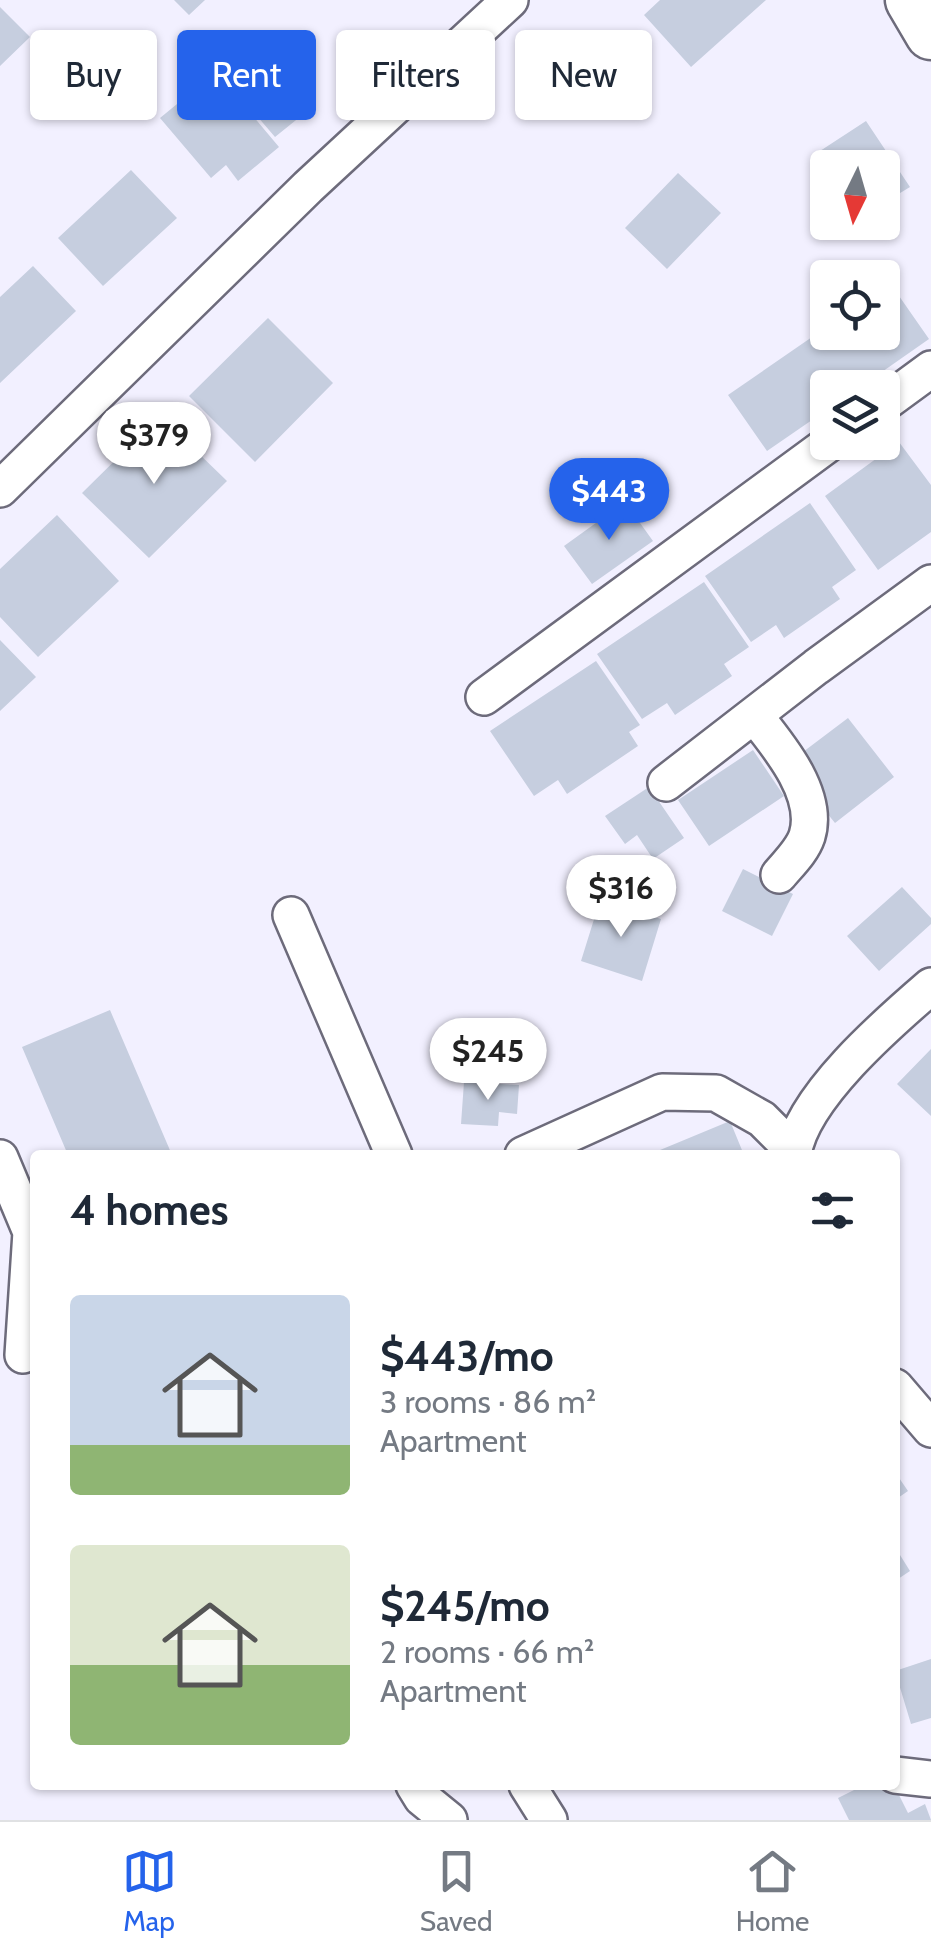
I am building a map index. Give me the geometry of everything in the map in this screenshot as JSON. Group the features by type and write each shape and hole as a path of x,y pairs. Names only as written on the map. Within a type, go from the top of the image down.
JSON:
{"street":[{"path":"0,489 308,188 510,0"},
{"path":"911,0 931,34"},
{"path":"900,392 931,369"},
{"path":"484,698 810,457"},
{"path":"666,783 931,582"},
{"path":"754,715 774,740 803,790 809,813 807,835 779,875"},
{"path":"291,915 392,1150"},
{"path":"794,1150 804,1119 839,1074 931,986"},
{"path":"534,1150 662,1092 716,1093 762,1119 791,1150"},
{"path":"0,1158 30,1232 19,1356"},
{"path":"900,1393 931,1429"},
{"path":"900,1776 931,1780"},
{"path":"417,1790 449,1820"},
{"path":"530,1790 549,1820"}],"building":[{"path":"174,0 205,0 189,15"},
{"path":"660,0 766,0 691,67 644,15"},
{"path":"0,7 30,37 0,66"},
{"path":"177,104 177,120 256,120 279,147 238,181 226,165 211,178 160,118"},
{"path":"260,120 296,120 275,137"},
{"path":"866,121 885,150 822,150"},
{"path":"131,170 177,218 103,286 58,238"},
{"path":"900,172 910,187 900,193"},
{"path":"678,173 721,213 667,269 625,228"},
{"path":"33,266 76,311 0,383 0,297"},
{"path":"900,297 929,339 885,370 810,370 810,421 767,451 728,395 810,338 810,350 900,350"},
{"path":"268,318 333,383 255,462 189,396"},
{"path":"160,416 227,481 149,558 82,493"},
{"path":"900,443 931,485 931,532 878,570 825,496 874,460 900,460"},
{"path":"625,502 653,541 592,584 564,546"},
{"path":"810,503 856,570 832,587 840,599 784,638 776,625 751,642 705,576"},
{"path":"57,515 119,581 38,657 0,617 0,569"},
{"path":"704,582 749,647 724,664 732,676 675,715 667,703 642,719 597,654"},
{"path":"0,640 36,677 0,711"},
{"path":"596,661 640,725 629,732 638,746 567,794 558,780 534,796 490,731"},
{"path":"848,718 894,777 835,823 810,792 821,783 799,755"},
{"path":"753,750 784,796 709,846 678,800"},
{"path":"649,787 684,838 653,859 637,835 625,844 605,816"},
{"path":"743,869 793,894 772,936 722,911"},
{"path":"902,887 931,918 931,924 879,971 847,936"},
{"path":"600,900 661,919 642,981 581,961"},
{"path":"110,1010 170,1150 66,1150 22,1047"},
{"path":"931,1049 931,1116 897,1084"},
{"path":"464,1082 519,1085 517,1114 499,1112 498,1126 461,1124"},
{"path":"730,1121 742,1150 660,1150"},
{"path":"900,1479 908,1491 900,1497"},
{"path":"900,1555 910,1571 900,1578"},
{"path":"931,1659 931,1718 911,1724 900,1688 900,1669"},
{"path":"854,1790 896,1790 908,1813 925,1804 931,1820 849,1820 838,1798"}]}
